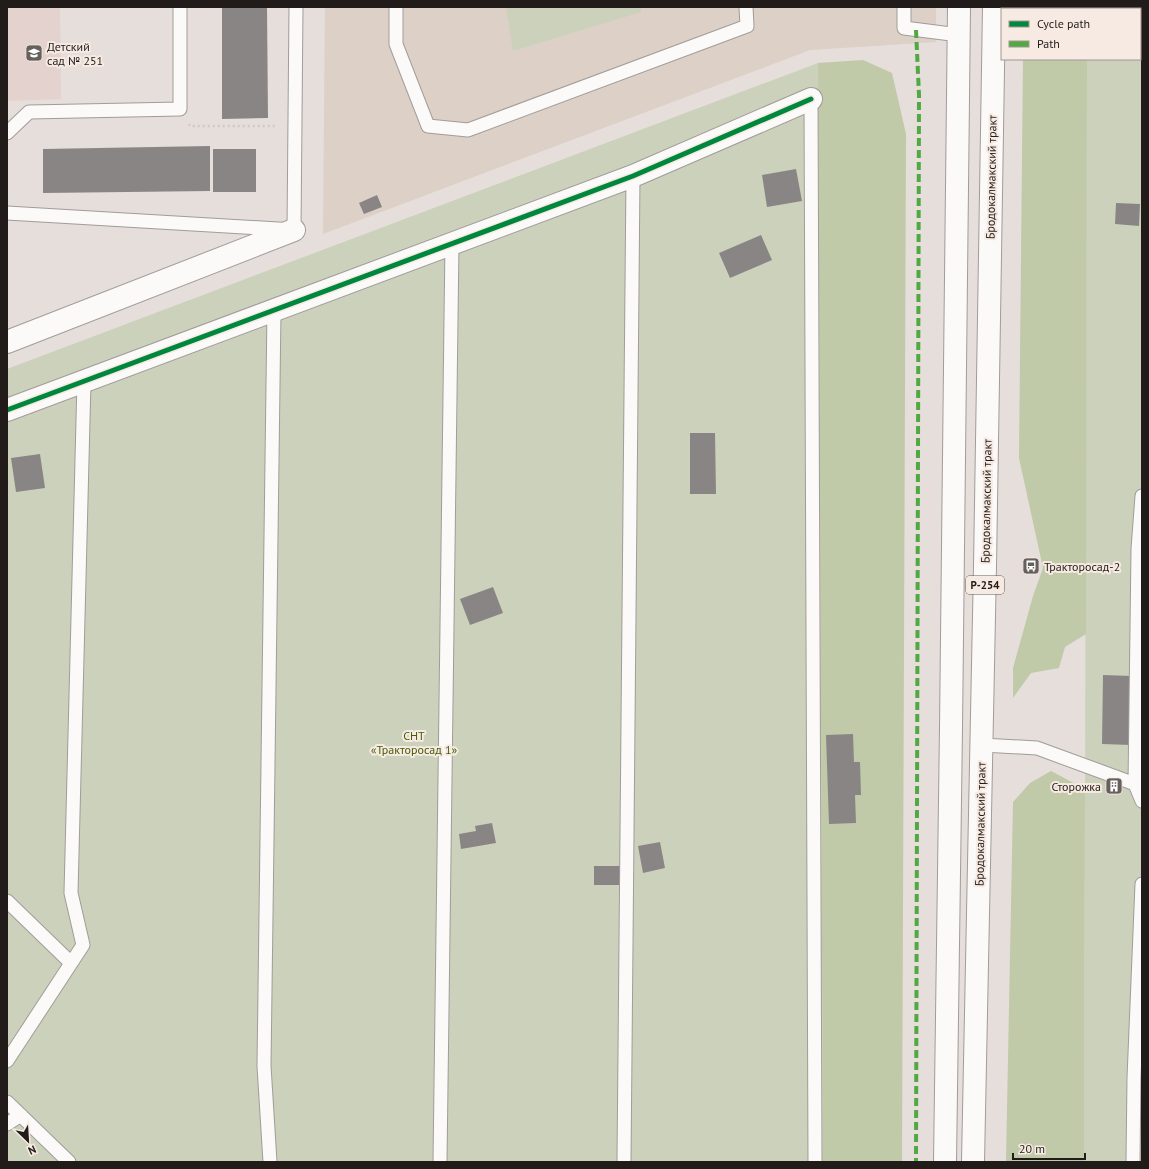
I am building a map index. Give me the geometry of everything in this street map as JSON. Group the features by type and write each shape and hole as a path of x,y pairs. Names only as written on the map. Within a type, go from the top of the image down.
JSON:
{"main road":[{"name":"Р-254","path":"945,1162 952,696 958,35 960,7"},
{"name":"Бродокалмакский тракт","path":"973,1162 982,745 994,7"},
{"path":"7,410 633,176 812,99"},
{"path":"7,342 294,230"}],"lane":[{"path":"7,133 29,112 180,109 180,7"},
{"path":"7,213 294,230 296,7"},
{"path":"396,7 396,44 428,126 468,130 747,26 746,7"},
{"path":"904,7 904,28 958,35"},
{"path":"812,99 815,1162"},
{"path":"624,1162 633,176"},
{"path":"440,1162 452,244"},
{"path":"270,1162 264,1066 274,310"},
{"path":"7,1060 83,945 71,893 84,381"},
{"path":"1142,496 1135,784 1142,801"},
{"path":"982,745 1037,748 1135,784"},
{"path":"1133,1162 1138,1080 1142,884"},
{"path":"7,901 71,963"},
{"path":"7,1102 69,1162"},
{"path":"7,1124 22,1115"}],"path":[{"path":"180,109 190,126 295,126"}],"shaded area":[{"name":"Детский сад № 251","path":"7,7 60,7 61,99 7,101"},
{"path":"325,7 936,7 936,42 810,50 323,234"}],"green space":[{"path":"506,7 641,7 641,12 513,51"},
{"path":"1023,7 1087,7 1087,8"},
{"path":"1142,7 1142,1162 1084,1162 1087,60 1141,60 1141,8 1087,8"},
{"path":"863,60 892,73 906,134 902,1162 823,1162 818,63"},
{"path":"1023,60 1087,60 1086,634 1065,647 1059,668 1031,673 1013,698 1013,668 1033,596 1043,568 1019,458"},
{"name":"СНТ «Тракторосад 1»","path":"818,63 823,1162 7,1162 7,369"},
{"path":"1051,771 1085,789 1084,1162 1006,1162 1013,802 1030,783"}],"building":[{"path":"222,7 267,7 268,118 222,119"},
{"path":"210,146 210,191 43,193 43,149"},
{"path":"213,149 256,149 256,192 213,192"},
{"path":"796,169 802,201 767,207 762,175"},
{"path":"377,195 382,207 364,214 359,203"},
{"path":"1116,203 1140,204 1139,226 1115,224"},
{"path":"761,235 772,260 730,278 719,253"},
{"path":"690,433 715,433 716,494 690,494"},
{"path":"40,454 45,488 16,492 11,458"},
{"path":"493,587 503,613 470,625 460,599"},
{"path":"1103,675 1132,676 1131,745 1102,744"},
{"path":"853,734 854,762 860,762 861,795 855,795 856,823 829,824 826,735"},
{"name":"Сторожка","path":"1107,781 1122,782 1122,791 1107,791"},
{"path":"492,823 496,843 461,849 459,834 476,831 475,826"},
{"path":"660,842 665,868 643,873 638,846"},
{"path":"594,866 625,866 624,885 594,885"}],"marked path":[{"path":"916,30 919,95 916,1162"}],"cycle path":[{"path":"7,410 633,176 811,99"}],"place":[{"name":"Детский сад № 251","path":"34,53"},
{"name":"Тракторосад-2","path":"1031,566"},
{"name":"Сторожка","path":"1114,786"}]}
